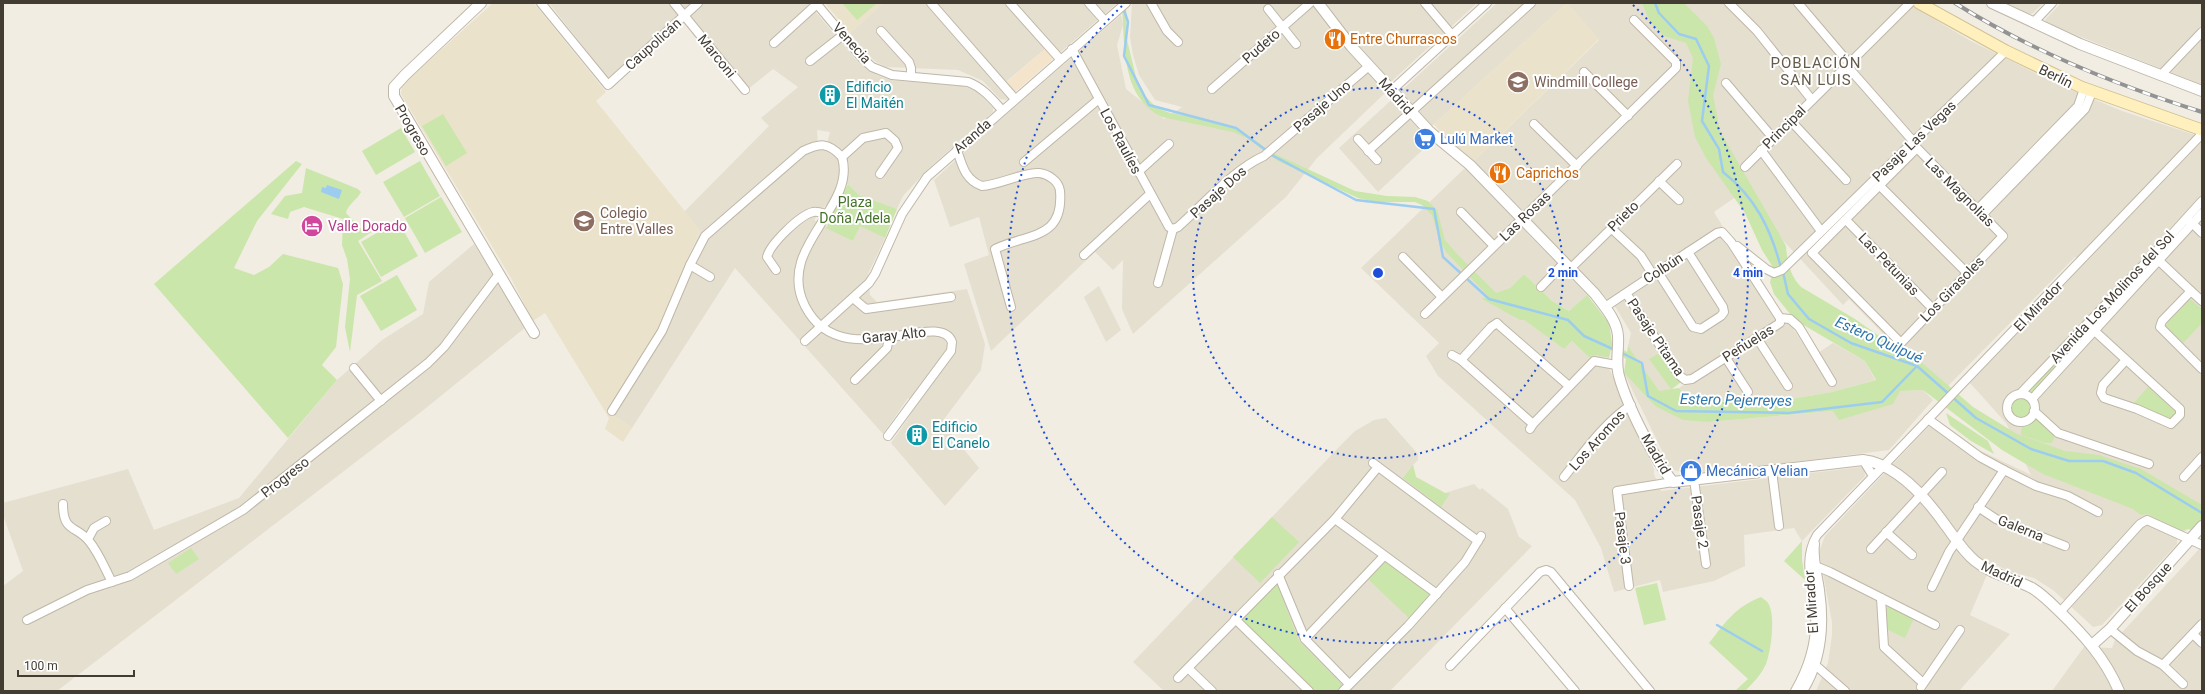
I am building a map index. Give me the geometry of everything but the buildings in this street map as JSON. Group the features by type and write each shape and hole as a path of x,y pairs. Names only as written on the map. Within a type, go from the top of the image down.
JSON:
{"main road":[{"name":"Berlín","path":"1919,3 2006,51 2088,90 2202,130"}],"street":[{"name":"Progreso","path":"481,3 405,75 394,87 394,96 534,333"},
{"name":"Caupolicán","path":"541,3 608,85 698,3"},
{"name":"Marconi","path":"674,3 745,90"},
{"path":"931,3 1015,99"},
{"path":"1010,3 1060,59"},
{"path":"1089,3 1105,21"},
{"name":"Aranda","path":"805,341 853,298 875,274 902,214 927,176 1126,3"},
{"path":"1152,3 1167,31 1178,42"},
{"name":"Pudeto","path":"1212,89 1310,3"},
{"name":"Madrid","path":"1318,3 1369,66 1411,113 1441,143 1470,165 1605,307 1613,320 1618,334 1616,362 1619,378 1660,466 1673,482 1863,460 1874,462 1896,474 1921,496 1934,509 1956,541 1974,561 1993,572 2033,589 2060,612 2092,645 2107,666 2119,691"},
{"path":"1425,3 1452,35"},
{"path":"1391,91 1487,3"},
{"path":"1368,151 1531,3"},
{"path":"1729,3 1757,31 1812,100"},
{"path":"1798,3 1915,145 1880,186 1846,220"},
{"name":"Principal","path":"1744,167 1910,3"},
{"path":"1992,3 2033,23 2106,54 2202,91"},
{"path":"2033,23 2052,3"},
{"path":"774,43 817,4"},
{"name":"Venecia","path":"817,4 862,58 872,67 892,75 956,80 975,84 1002,110"},
{"path":"1268,9 1296,44"},
{"name":"Las Rosas","path":"1425,314 1676,68 1676,62 1634,20"},
{"path":"881,31 909,62 911,76"},
{"path":"2161,75 2202,32"},
{"path":"810,61 843,35"},
{"name":"Los Raulíes","path":"1072,49 1168,227 1173,230"},
{"name":"Pasaje Las Vegas","path":"1731,242 1766,269 1774,273 1788,266 1821,231 1915,145 2006,51"},
{"name":"Pasaje Uno","path":"1264,156 1369,66"},
{"path":"1584,72 1628,116"},
{"path":"1726,83 1773,138"},
{"path":"1980,212 2078,112 2078,106 2088,90"},
{"path":"1024,162 1099,99"},
{"path":"1791,120 1846,180"},
{"path":"1534,124 1577,166"},
{"path":"612,411 662,331 690,265 705,236 803,151 817,144 829,147 842,157 863,138 886,133 895,141 898,148 880,174"},
{"name":"El Mirador","path":"1803,691 1812,662 1815,624 1811,545 1817,535 2202,134"},
{"path":"1358,139 1377,160"},
{"path":"1138,172 1169,144"},
{"name":"Las Magnolias","path":"1915,145 2003,236"},
{"path":"957,150 966,175 974,183 982,186 1036,173 1052,178 1060,188 1060,208 1058,217 1048,229 1041,234 995,249 1011,307"},
{"path":"1761,150 1821,231"},
{"name":"Pasaje Dos","path":"1173,230 1178,228 1252,161 1264,156"},
{"name":"Garay Alto","path":"842,157 844,177 840,190 804,253 798,270 799,288 804,305 820,326 830,334 864,340 940,331 949,336 952,346 951,351 888,436"},
{"name":"Prieto","path":"1541,287 1611,228 1677,164"},
{"path":"1659,181 1679,200"},
{"path":"1880,186 1967,273"},
{"path":"1084,255 1150,194"},
{"name":"Avenida Los Molinos del Sol","path":"2020,394 2090,327 2189,220 2202,201"},
{"path":"776,270 768,257 775,243 810,213 818,211 826,214"},
{"path":"1461,212 1494,246"},
{"name":"Avenida Los Molinos del Sol","path":"2189,220 2202,213"},
{"name":"Los Girasoles","path":"1846,220 1812,253 1901,343 2003,236"},
{"name":"Las Petunias","path":"1846,220 1933,309"},
{"path":"2189,220 2202,232"},
{"path":"1611,228 1641,256 1693,327 1701,329 1714,321 1724,312 1723,306 1688,252"},
{"path":"1158,283 1173,230"},
{"name":"Colbún","path":"1605,307 1716,233 1722,232"},
{"name":"Peñuelas","path":"1685,380 1692,380 1777,326 1780,318 1731,242 1722,232"},
{"path":"1403,257 1442,296"},
{"path":"2155,258 2202,301"},
{"path":"690,265 710,277"},
{"name":"Progreso","path":"27,620 87,590 130,576 242,510 381,401 444,347 499,274"},
{"path":"2191,291 2162,321 2160,327 2202,369"},
{"name":"Pasaje Pitama","path":"1626,293 1679,376 1685,380"},
{"path":"853,298 866,310 951,297"},
{"path":"1780,318 1790,319 1799,327 1832,382"},
{"path":"1461,360 1491,326 1497,323 1569,386"},
{"path":"2090,327 2126,360 2180,410 2180,415 2175,421 2170,424 2137,409 2104,398 2101,393 2103,385 2126,360"},
{"name":"Avenida Los Molinos del Sol","path":"2032,399 2090,327"},
{"path":"855,380 887,348 888,338"},
{"path":"1757,338 1788,386"},
{"path":"1452,355 1461,360 1532,427 1594,361 1616,362"},
{"path":"1726,358 1748,392"},
{"path":"354,368 381,401"},
{"path":"2020,394 2032,399 2034,411 2026,420 2020,422 2010,416 2007,410 2010,399 2020,394"},
{"name":"Los Aromos","path":"1564,477 1591,443 1622,411 1631,405"},
{"path":"2034,411 2058,433 2149,464"},
{"path":"1928,419 1970,450 2004,470 2036,486 2068,496 2098,512"},
{"path":"2184,477 2202,457"},
{"path":"1863,460 1873,476"},
{"path":"1178,678 1189,669 1278,574 1335,519 1375,465 1480,539 1466,562 1343,691"},
{"path":"1932,587 1956,541 2004,470"},
{"path":"1772,471 1779,526"},
{"path":"1871,549 1942,472"},
{"name":"Pasaje 2","path":"1694,480 1706,564"},
{"name":"Pasaje 3","path":"1629,586 1617,490 1673,482"},
{"path":"64,504 64,515 67,523 88,539 112,582"},
{"name":"Galerna","path":"1978,507 1996,519 2065,546"},
{"path":"1335,519 1437,594"},
{"path":"2060,612 2140,524 2146,520 2202,545"},
{"path":"88,539 94,528 106,521"},
{"name":"El Bosque","path":"2092,645 2110,629 2202,526"},
{"path":"1886,532 1912,555"},
{"path":"1305,638 1384,556"},
{"path":"1812,565 1935,625"},
{"path":"1450,666 1540,572 1546,570 1552,572 1650,691"},
{"path":"1278,574 1305,638 1349,684"},
{"path":"1881,598 1884,647 1922,685 1960,630"},
{"path":"1505,608 1575,691"},
{"path":"1235,619 1309,691"},
{"path":"2163,665 2202,624"},
{"path":"2110,629 2137,651 2163,665 2183,684"},
{"path":"2193,634 2202,643"},
{"path":"1812,662 1845,691"},
{"name":"El Mirador","path":"1795,691 1812,662"},
{"path":"1189,669 1212,691"}],"shaded area":[{"name":"Colegio Entre Valles","path":"493,3 534,3 606,92 596,101 700,230 659,327 606,410 632,428 623,442 605,429 609,418 545,313 533,321 511,278 401,94 402,85"},
{"path":"549,3 808,3 858,62 877,75 890,80 963,86 976,91 993,108 993,112 929,168 903,196 897,209 859,195 848,184 823,208 814,220 853,241 860,225 885,238 868,274 870,295 877,302 967,289 985,344 981,370 942,422 979,468 945,506 891,443 917,405 908,398 883,434 735,268 632,428 606,410 659,327 700,231 684,212 769,126 761,118 798,87 773,69 747,90 685,10 608,78","holes":["817,130 830,132 826,148 818,146"]},
{"path":"825,3 883,3 850,33"},
{"path":"883,3 1116,4 1054,58 1046,48 1007,81 1016,91 1007,100 1000,99 983,81 958,70 886,67 876,62 867,54 850,33"},
{"path":"1132,3 1477,3 1393,80 1384,94 1317,158 1286,197 1133,334 1122,309 1123,260 1113,270 1095,252 991,351 964,264 989,255 979,217 950,227 934,180 988,130 1121,15 1123,25 1117,45 1126,89 1164,119 1182,107 1155,100 1139,75 1133,55 1130,37"},
{"path":"1497,3 1567,3 1422,135 1431,142 1378,192 1339,148"},
{"path":"1567,3 1907,3 1969,40 2057,84 2122,111 2195,135 2108,227 2077,258 2075,257 1948,386 1903,346 1899,350 1849,299 1843,305 1740,194 1714,212 1723,227 1717,230 1775,318 1790,324 1812,357 1833,343 1865,361 1875,380 1832,392 1791,399 1724,399 1707,404 1688,400 1679,388 1689,381 1666,348 1671,389 1659,392 1628,346 1631,333 1616,308 1474,161 1599,40"},
{"name":"Windmill College","path":"1567,3 1599,39 1474,161 1441,133 1434,124"},
{"path":"2005,3 2043,3 2033,13 2028,15"},
{"path":"2061,3 2202,3 2202,85 2046,23 2045,20"},
{"path":"1046,48 1054,58 1016,91 1007,82"},
{"path":"2202,141 2202,514 2177,539 2177,544 2102,625 2093,627 2053,590 2034,578 2011,572 1992,563 1970,615 2010,634 1959,691 1816,691 1828,663 1832,635 1832,622 1819,552 1825,536 1929,426 1938,420 1979,450 2031,475 2006,423 1970,383"},
{"path":"1465,168 1587,295 1569,311 1552,301 1524,274 1510,288 1483,299 1524,320 1564,349 1572,341 1590,358 1595,355 1604,357 1603,367 1609,368 1654,469 1654,474 1661,491 1861,467 1864,469 1865,476 1802,541 1794,528 1744,535 1745,566 1714,581 1663,592 1660,580 1614,592 1601,548 1575,500 1438,376 1426,356 1439,343 1361,268"},
{"path":"474,244 526,327 421,412 57,691 3,691 3,586 23,571 3,515 3,503 128,469 154,530 239,498 337,380 382,340 423,314 429,282"},
{"path":"1099,286 1121,330 1106,342 1084,297"},
{"path":"1624,373 1655,406 1708,422 1834,411 1900,391 1923,390 1933,400 1889,450 1691,475 1674,470 1669,465"},
{"path":"1386,418 1418,454 1418,460 1413,465 1416,477 1445,493 1474,484 1480,490 1482,488 1508,509 1519,537 1532,546 1390,691 1164,691 1133,662 1355,431 1374,420"},
{"path":"2202,546 2202,691 2052,691 2084,647 2112,648 2115,640"}],"green space":[{"path":"842,3 877,3 857,20"},
{"path":"1642,3 1684,3 1707,26 1714,38 1721,64 1713,95 1720,131 1786,246 1790,268 1794,278 1801,287 1855,319 1899,350 1903,346 1973,407 2017,434 2065,451 2099,455 2141,469 2202,505 2202,536 2189,529 2181,531 2147,514 2141,515 2133,509 2043,474 2002,450 1923,390 1900,391 1893,404 1839,420 1833,411 1708,422 1683,420 1655,406 1624,373 1626,359 1611,349 1609,358 1595,355 1590,358 1572,341 1564,349 1524,320 1520,320 1482,299 1488,296 1446,252 1440,241 1432,215 1422,205 1415,202 1375,202 1358,198 1278,161 1247,138 1233,132 1162,117 1149,108 1139,97 1132,84 1125,54 1122,7 1126,6 1127,40 1137,81 1145,96 1157,108 1170,113 1208,120 1239,129 1273,153 1355,191 1387,196 1415,197 1428,201 1437,210 1445,240 1496,293 1510,288 1524,274 1552,301 1569,311 1587,295 1609,323 1612,343 1627,352 1628,346 1659,391 1671,389 1649,359 1661,352 1681,382 1672,389 1679,388 1688,400 1707,404 1724,399 1791,399 1832,392 1876,380 1865,361 1795,320 1774,294 1770,282 1774,269 1762,250 1745,213 1706,158 1695,137 1688,101 1693,58 1686,43 1664,36 1650,22"},
{"path":"443,114 467,153 446,166 422,126"},
{"path":"401,128 415,152 376,175 362,151"},
{"path":"296,161 302,164 257,221 234,268 254,275 269,267 283,254 338,268 343,284 336,347 322,365 337,380 288,438 154,284"},
{"path":"420,161 440,196 404,217 383,182"},
{"path":"306,168 358,189 361,192 346,213 362,230 372,222 376,229 358,241 382,281 357,295 350,352 345,327 350,279 347,259 342,245 343,219 304,207 290,212 288,219 271,214 285,196 302,193"},
{"name":"Plaza Doña Adela","path":"848,184 859,195 897,209 885,238 860,226 853,241 826,228"},
{"path":"441,197 462,232 425,253 405,218"},
{"path":"398,221 418,256 381,277 361,242"},
{"path":"397,275 417,310 381,331 360,296"},
{"path":"2190,299 2202,309 2202,323 2183,343 2165,326"},
{"path":"2085,332 2033,393 2026,390"},
{"path":"2148,387 2177,413 2171,420 2134,403"},
{"path":"2020,398 2027,401 2030,408 2027,415 2020,418 2013,415 2010,408 2013,401"},
{"path":"1946,413 1988,441 1994,454 1971,441 1950,425"},
{"path":"2032,419 2040,420 2055,435 2052,443 2045,443 2021,435 2022,426"},
{"path":"1413,465 1416,477 1445,493 1450,493 1441,507 1403,478"},
{"path":"1272,517 1299,542 1260,583 1233,557"},
{"path":"1802,541 1802,560 1805,580 1784,561"},
{"path":"191,548 199,559 176,574 168,563"},
{"path":"1386,561 1431,595 1410,619 1368,579"},
{"path":"1276,581 1299,641 1341,683 1342,686 1337,691 1315,691 1241,618"},
{"path":"1657,583 1666,620 1644,625 1635,588"},
{"path":"1761,597 1768,603 1772,616 1772,633 1768,658 1762,672 1745,691 1735,691 1748,679 1709,643 1738,610 1744,605"},
{"path":"1890,606 1914,618 1905,638 1886,629 1885,609"}],"water":[{"path":"327,185 342,190 339,199 321,192 322,187 326,188"}],"waterway":[{"name":"Estero Quilpué","path":"1655,3 1659,13 1679,34 1696,39 1709,66 1702,121 1719,149 1723,172 1753,203 1767,227 1781,268"},
{"name":"Estero Pejerreyes","path":"1123,7 1128,22 1124,56 1149,105 1236,128 1267,151"},
{"name":"Estero Pejerreyes","path":"1270,154 1356,200 1434,209 1443,257 1489,299 1568,320 1584,336 1615,350"},
{"name":"Estero Quilpué","path":"1783,272 1788,294 1809,319 1851,343 1917,366 1976,418 2031,449 2069,461 2103,461 2136,473 2202,513"},
{"name":"Estero Pejerreyes","path":"1620,352 1642,363 1648,396 1676,411 1789,413 1882,402 1917,366"},
{"path":"1717,625 1762,651"}],"railway":[{"path":"1955,3 2014,36 2075,65 2170,102 2202,112"}],"place":[{"name":"Entre Churrascos","path":"1335,39"},
{"name":"Windmill College","path":"1518,82"},
{"name":"Edificio El Maitén","path":"830,95"},
{"name":"Lulú Market","path":"1425,139"},
{"name":"Caprichos","path":"1500,173"},
{"name":"Colegio Entre Valles","path":"584,221"},
{"name":"Valle Dorado","path":"312,226"},
{"name":"Edificio El Canelo","path":"917,435"},
{"name":"Mecánica Velian","path":"1691,471"}],"district":[{"name":"POBLACIÓN SAN LUIS","path":"1816,72"}]}
